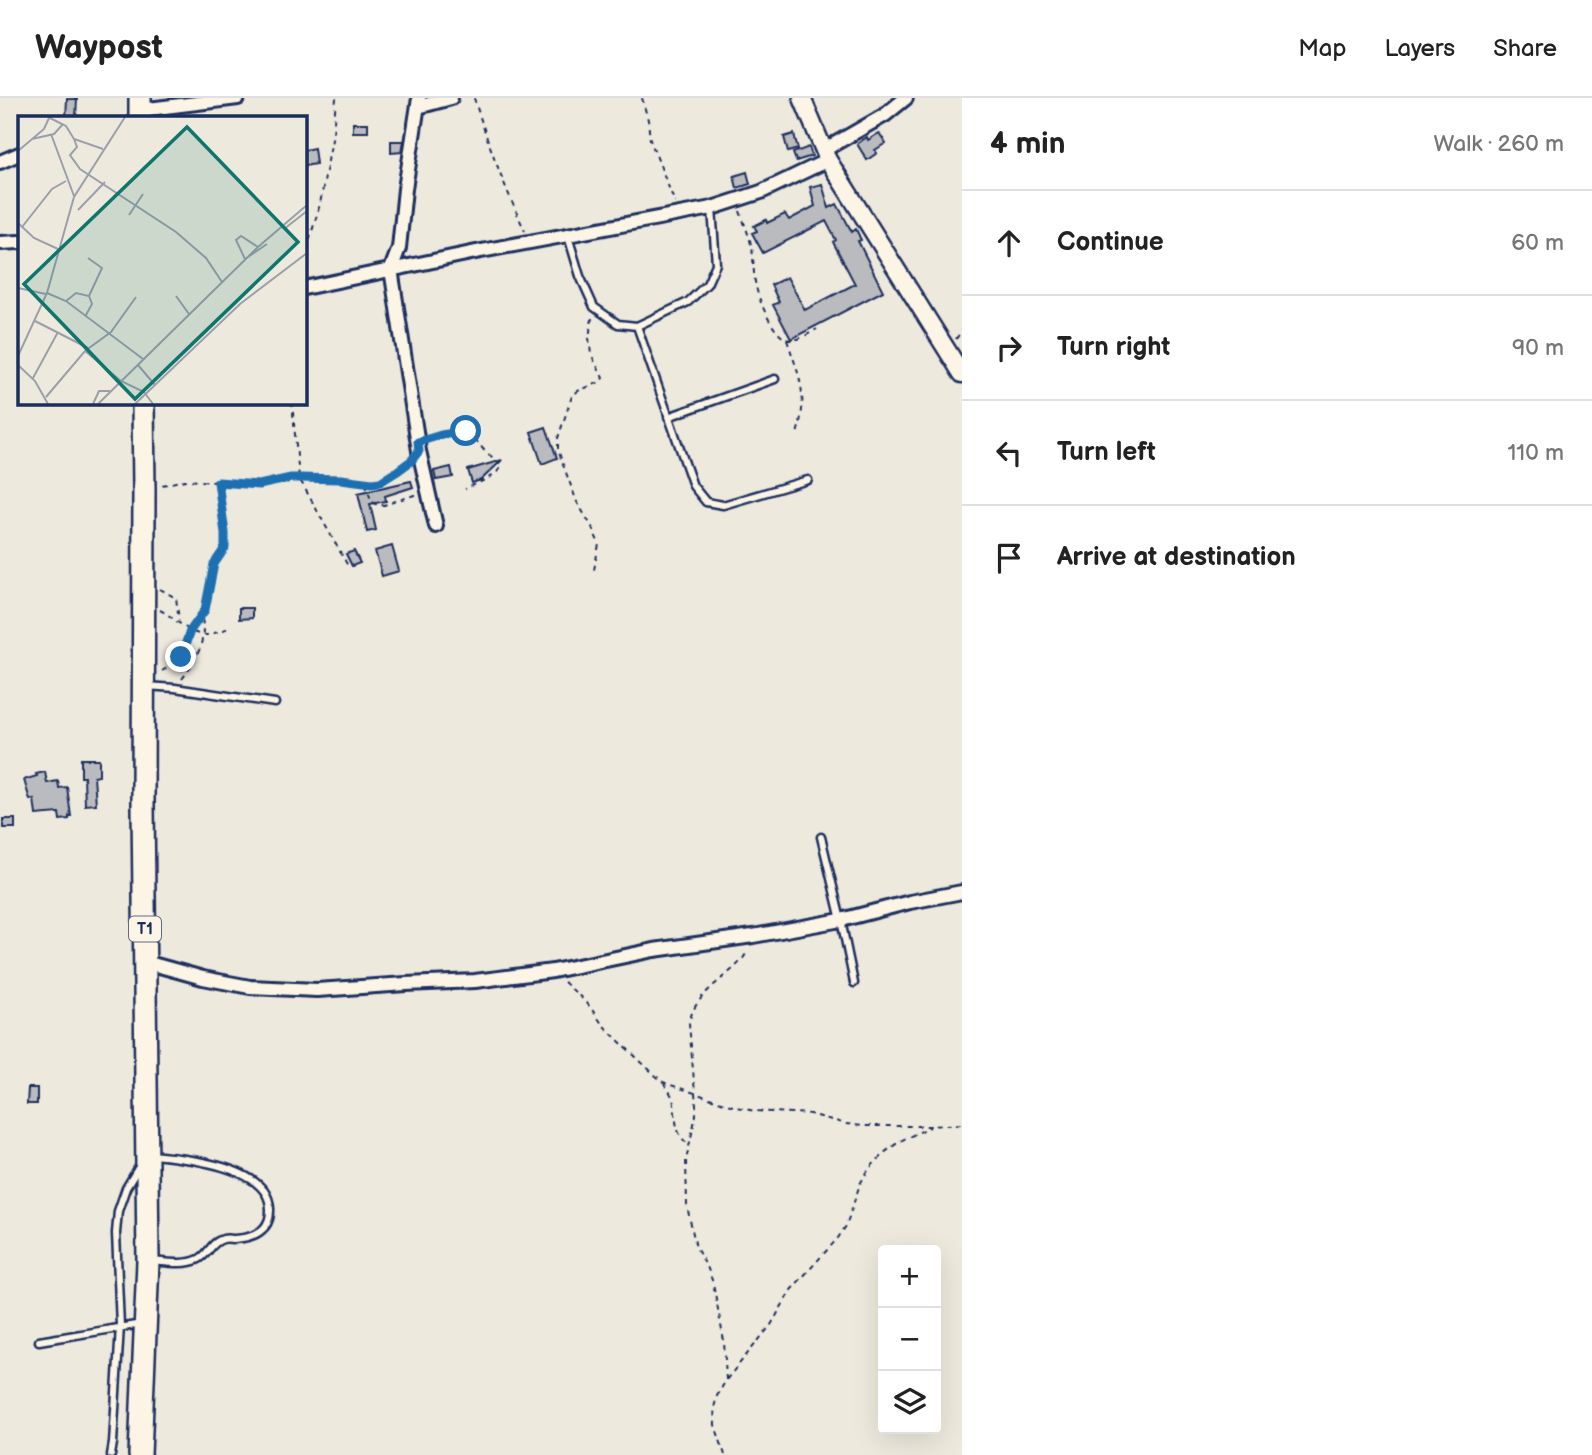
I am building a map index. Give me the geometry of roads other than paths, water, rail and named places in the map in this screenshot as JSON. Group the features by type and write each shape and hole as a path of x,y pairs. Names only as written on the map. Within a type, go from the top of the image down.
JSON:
{"highway":[{"name":"T1","path":"140,1455 148,1261 143,404"}],"street":[{"path":"138,111 238,98"},
{"path":"436,526 419,446 391,269 399,248 418,103 451,98"},
{"path":"802,98 826,155 962,374"},
{"path":"306,288 712,208 786,181 906,98"},
{"path":"0,162 18,154"},
{"path":"0,243 18,242"},
{"path":"145,962 203,978 250,987 317,990 475,981 553,971 654,950 841,920 962,892"}],"lane":[{"path":"567,235 580,276 594,307 618,324 637,326 688,302 707,284 716,264 712,208"},
{"path":"637,326 693,486 706,502 723,505 808,480"},
{"path":"668,417 775,379"},
{"path":"144,681 275,703"},
{"path":"821,838 854,983"},
{"path":"111,1455 120,1326 116,1233 118,1211 126,1188 148,1154 210,1164 239,1173 256,1182 266,1193 270,1208 268,1222 261,1233 248,1238 222,1239 198,1260 148,1261"},
{"path":"39,1341 147,1323"}]}
